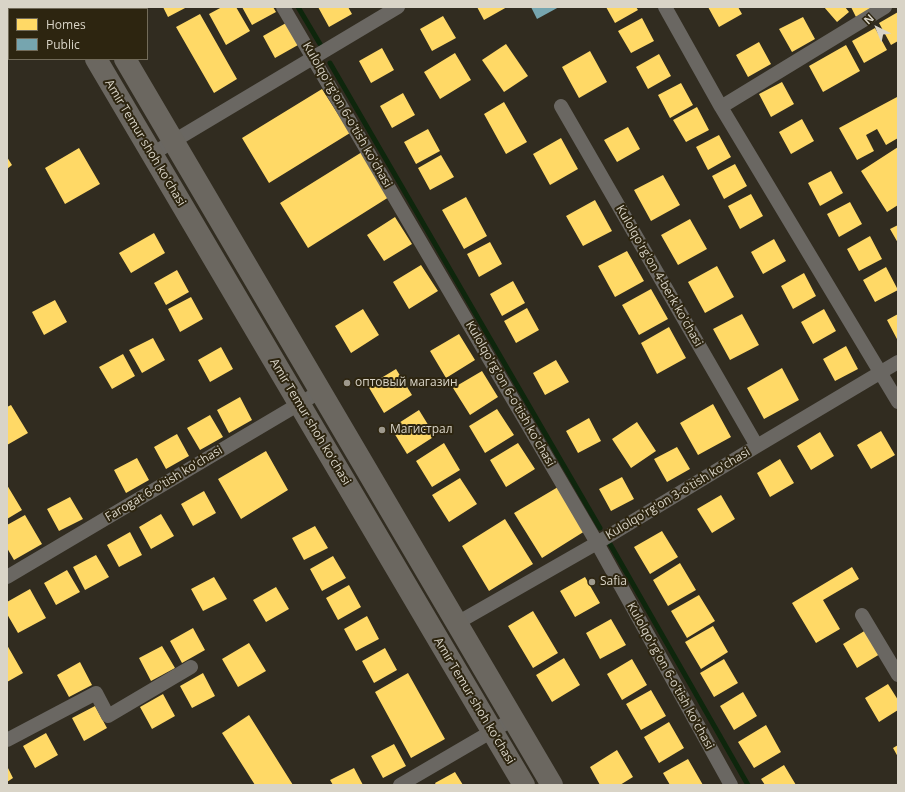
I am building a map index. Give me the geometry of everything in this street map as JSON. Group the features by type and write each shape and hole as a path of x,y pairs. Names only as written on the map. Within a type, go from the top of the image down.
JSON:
{"main road":[{"name":"Amir Temur shoh ko'chasi","path":"97,60 524,785"},
{"name":"Amir Temur shoh ko'chasi","path":"126,60 552,785"}],"street":[{"name":"Kulolqo'rg'on 6-o'tish ko'chasi","path":"284,7 597,543 730,785"},
{"path":"152,154 398,7"},
{"path":"665,7 721,107 898,402"},
{"path":"721,107 885,7"},
{"name":"Kulolqo'rg'on 4-berk ko'chasi","path":"561,106 757,446"},
{"name":"Kulolqo'rg'on 3-o'tish ko'chasi","path":"457,623 597,543 898,362"},
{"name":"Farogat 6-o'tish ko'chasi","path":"7,577 321,391"},
{"path":"862,615 898,675"},
{"path":"7,740 96,692 108,716 191,667"},
{"path":"400,785 514,719"}],"building: Homes":[{"path":"163,7 187,7 168,17"},
{"path":"222,7 236,7 250,31 226,45 209,14"},
{"path":"242,7 273,7 276,12 252,25"},
{"path":"318,7 348,7 352,14 329,27"},
{"path":"477,7 507,7 484,20"},
{"path":"606,7 636,7 638,10 615,23"},
{"path":"708,7 738,7 742,14 719,27"},
{"path":"824,7 845,7 849,12 837,22"},
{"path":"851,7 875,7 856,17"},
{"path":"898,12 898,41 891,45 879,23"},
{"path":"200,14 237,79 214,93 176,27"},
{"path":"443,16 456,38 432,51 420,29"},
{"path":"803,17 815,39 792,52 779,29"},
{"path":"642,18 654,41 631,53 618,31"},
{"path":"286,23 298,45 275,58 263,36"},
{"path":"875,28 887,50 864,63 852,41"},
{"path":"759,42 771,64 748,77 736,55"},
{"path":"506,44 528,76 504,92 482,60"},
{"path":"846,45 860,71 823,92 809,66"},
{"path":"382,48 394,70 371,83 359,61"},
{"path":"590,51 607,82 579,98 562,67"},
{"path":"455,53 471,80 440,99 424,72"},
{"path":"659,54 671,76 648,89 636,67"},
{"path":"782,82 794,104 771,117 759,94"},
{"path":"681,83 693,105 670,118 658,95"},
{"path":"322,89 350,133 269,183 242,138"},
{"path":"403,93 415,115 392,128 380,106"},
{"path":"897,97 898,138 886,145 877,129 866,135 874,151 857,160 839,128"},
{"path":"504,102 527,142 506,154 484,114"},
{"path":"697,107 709,130 686,142 673,120"},
{"path":"802,119 814,141 791,154 779,132"},
{"path":"628,127 640,149 617,162 604,140"},
{"path":"428,129 440,151 416,164 404,142"},
{"path":"719,135 731,157 708,170 696,147"},
{"path":"561,138 578,169 550,185 533,154"},
{"path":"898,147 898,205 887,212 861,171"},
{"path":"79,148 100,184 65,204 45,168"},
{"path":"362,152 389,197 308,248 280,203"},
{"path":"441,155 454,177 430,190 418,168"},
{"path":"7,157 12,165 7,169"},
{"path":"735,164 747,186 724,199 712,176"},
{"path":"831,171 843,193 820,206 808,183"},
{"path":"663,175 680,205 651,221 634,190"},
{"path":"751,194 763,216 740,229 728,206"},
{"path":"466,197 487,236 464,249 442,210"},
{"path":"595,200 612,231 583,246 566,216"},
{"path":"850,202 862,224 839,237 827,214"},
{"path":"395,217 412,244 384,261 367,235"},
{"path":"690,219 707,249 678,265 661,235"},
{"path":"898,225 898,243 890,229"},
{"path":"154,233 165,253 131,273 119,253"},
{"path":"870,236 882,259 859,271 847,249"},
{"path":"774,239 786,261 763,274 751,252"},
{"path":"490,242 502,264 479,277 467,254"},
{"path":"627,251 644,281 615,297 598,266"},
{"path":"421,265 438,291 409,309 393,282"},
{"path":"717,266 734,297 705,313 688,282"},
{"path":"886,267 898,290 875,302 863,280"},
{"path":"177,270 189,292 166,305 154,283"},
{"path":"804,273 816,296 793,309 781,286"},
{"path":"513,281 525,303 502,316 490,294"},
{"path":"651,289 668,319 639,335 622,305"},
{"path":"191,297 203,319 180,332 168,309"},
{"path":"55,300 67,322 44,335 32,312"},
{"path":"527,308 539,330 516,343 504,321"},
{"path":"363,309 379,335 351,353 335,326"},
{"path":"824,309 836,331 813,344 801,322"},
{"path":"742,314 759,345 730,360 713,329"},
{"path":"898,314 898,341 887,320"},
{"path":"669,327 686,358 657,374 641,343"},
{"path":"459,334 475,360 446,378 430,351"},
{"path":"153,338 165,360 142,373 129,350"},
{"path":"846,346 858,369 835,381 823,359"},
{"path":"221,347 233,369 210,382 198,360"},
{"path":"123,354 135,376 112,389 99,367"},
{"path":"556,360 569,382 545,395 533,373"},
{"path":"782,368 799,400 764,419 747,388"},
{"path":"396,369 412,395 384,413 368,386"},
{"path":"482,371 498,397 470,415 453,388"},
{"path":"240,397 252,420 229,433 217,410"},
{"path":"713,404 731,437 698,455 680,423"},
{"path":"11,405 28,433 7,445 7,407"},
{"path":"497,409 514,435 485,453 469,426"},
{"path":"419,410 435,436 407,454 391,428"},
{"path":"210,415 223,437 200,450 187,428"},
{"path":"589,418 601,441 578,453 566,431"},
{"path":"637,422 656,451 631,468 612,439"},
{"path":"881,431 895,455 871,469 857,445"},
{"path":"820,432 834,456 811,470 797,446"},
{"path":"177,434 189,456 166,469 154,447"},
{"path":"444,443 460,470 432,487 416,461"},
{"path":"518,443 535,469 506,487 490,460"},
{"path":"677,447 690,469 667,482 654,459"},
{"path":"266,451 288,490 241,519 218,479"},
{"path":"137,458 149,480 126,493 114,470"},
{"path":"780,459 794,483 770,497 757,473"},
{"path":"622,477 634,499 611,511 599,489"},
{"path":"460,478 477,504 449,522 432,495"},
{"path":"7,485 22,510 7,519"},
{"path":"558,487 585,531 542,558 514,513"},
{"path":"204,491 216,513 193,526 181,504"},
{"path":"721,495 735,519 712,533 697,509"},
{"path":"70,497 83,519 59,531 47,509"},
{"path":"161,514 174,536 151,549 139,527"},
{"path":"25,515 42,544 14,560 7,548 7,525"},
{"path":"505,519 533,564 489,591 462,546"},
{"path":"315,526 328,548 304,560 292,538"},
{"path":"662,531 678,557 650,574 634,547"},
{"path":"130,532 142,555 119,567 107,545"},
{"path":"96,555 109,577 85,590 73,567"},
{"path":"333,556 346,578 322,591 310,569"},
{"path":"680,563 696,590 668,606 653,580"},
{"path":"852,567 859,579 823,600 840,629 816,643 792,603"},
{"path":"67,570 80,592 56,605 44,583"},
{"path":"214,577 227,599 203,611 191,589"},
{"path":"585,577 600,603 575,617 560,591"},
{"path":"349,585 361,607 338,620 326,598"},
{"path":"276,587 289,609 266,622 253,600"},
{"path":"30,589 46,618 18,633 7,614 7,602"},
{"path":"699,595 715,621 687,638 671,611"},
{"path":"533,611 558,653 533,668 508,626"},
{"path":"367,616 379,639 356,651 344,629"},
{"path":"611,619 626,645 600,659 586,633"},
{"path":"713,626 728,652 701,669 685,642"},
{"path":"193,628 205,650 182,663 170,641"},
{"path":"866,630 880,654 857,668 843,644"},
{"path":"249,643 266,671 238,687 222,659"},
{"path":"7,645 23,673 7,682"},
{"path":"162,646 175,668 151,681 139,658"},
{"path":"385,648 397,670 374,683 362,661"},
{"path":"564,658 580,685 552,702 536,675"},
{"path":"632,659 647,685 622,700 607,674"},
{"path":"724,659 738,683 714,697 700,673"},
{"path":"80,662 92,685 69,697 57,675"},
{"path":"203,673 215,696 192,708 180,686"},
{"path":"408,673 445,739 411,758 375,692"},
{"path":"888,684 898,700 898,710 879,722 865,698"},
{"path":"651,690 666,716 641,730 626,704"},
{"path":"743,692 757,716 734,730 720,706"},
{"path":"163,694 175,716 152,729 140,707"},
{"path":"95,706 107,728 84,741 72,718"},
{"path":"249,715 293,785 255,785 222,733"},
{"path":"669,722 684,748 659,763 644,737"},
{"path":"766,725 781,752 754,768 738,742"},
{"path":"46,733 58,755 35,768 23,746"},
{"path":"394,744 406,766 383,778 371,756"},
{"path":"898,745 898,757 893,748"},
{"path":"617,750 633,777 620,785 600,785 590,767"},
{"path":"688,759 703,785 670,785 663,773"},
{"path":"784,765 796,785 765,785 761,779"},
{"path":"7,766 13,778 7,782"},
{"path":"354,768 363,785 333,785 330,780"},
{"path":"455,772 463,785 436,785 435,783"}],"building: Public":[{"path":"531,7 559,7 537,19"}],"waterway":[{"path":"298,7 320,44"},
{"path":"330,63 600,528"},
{"path":"610,544 748,785"}],"place":[{"name":"оптовый магазин","path":"347,383"},
{"name":"Магистрал","path":"382,430"},
{"name":"Safia","path":"592,582"}]}
